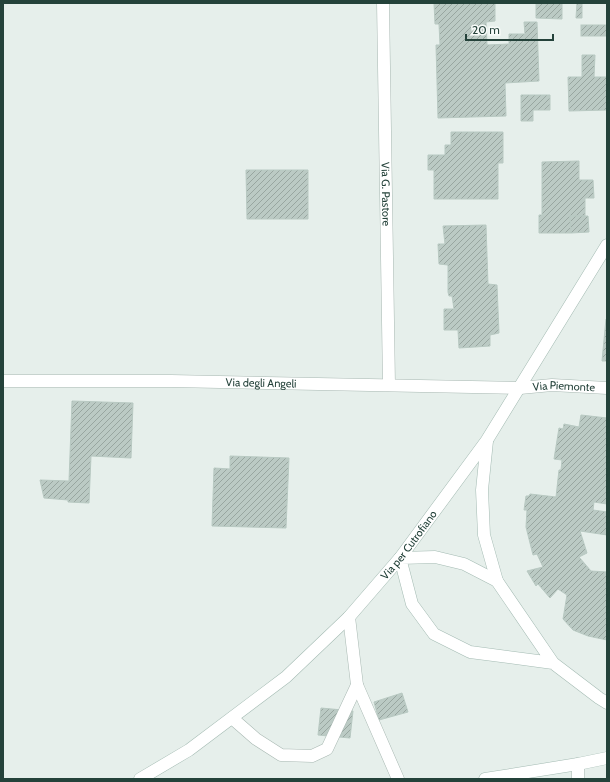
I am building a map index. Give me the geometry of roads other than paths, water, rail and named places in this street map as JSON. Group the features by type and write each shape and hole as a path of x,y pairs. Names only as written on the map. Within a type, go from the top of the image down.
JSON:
{"street":[{"name":"Via G. Pastore","path":"383,3 389,385"},
{"name":"Via per Cutrofiano","path":"140,779 189,750 286,677 349,617 400,558 487,440 607,246"},
{"name":"Via degli Angeli","path":"3,382 171,381 520,388"},
{"name":"Via Piemonte","path":"520,388 552,385 607,388"},
{"path":"487,440 482,490 484,535 497,581 553,663 607,703"},
{"path":"497,581 464,564 435,557 400,558 412,604 434,634 470,652 553,663"},
{"path":"349,617 357,686 398,779"},
{"path":"232,718 256,739 281,756 312,756 327,749 357,686"},
{"path":"485,779 607,758"},
{"path":"578,764 578,779"}]}
